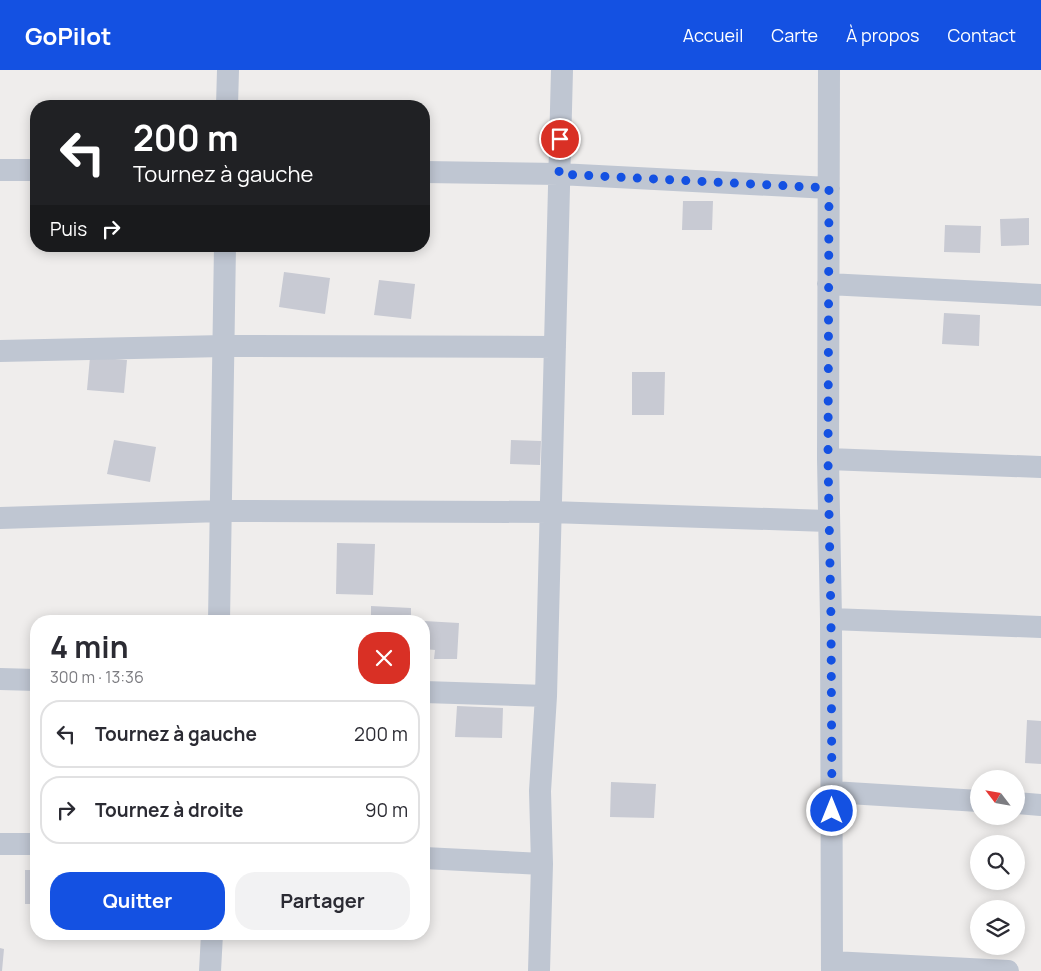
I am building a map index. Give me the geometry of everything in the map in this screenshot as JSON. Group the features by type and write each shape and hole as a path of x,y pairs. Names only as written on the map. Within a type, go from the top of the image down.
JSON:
{"street":[{"path":"227,100 228,70"},
{"path":"539,971 542,864 540,791 546,696 562,70"},
{"path":"829,70 828,522 831,619 832,966 1008,971"},
{"path":"0,170 30,170"},
{"path":"430,172 559,174 829,188"},
{"path":"219,615 225,252"},
{"path":"828,284 1041,294"},
{"path":"0,351 223,346 555,347"},
{"path":"828,459 1041,467"},
{"path":"0,518 221,511 550,512 828,522"},
{"path":"831,619 1041,627"},
{"path":"0,679 30,680"},
{"path":"430,692 546,696"},
{"path":"832,792 970,800"},
{"path":"1025,804 1041,805"},
{"path":"0,844 30,844"},
{"path":"430,858 542,864"},
{"path":"210,971 212,940"}],"building":[{"path":"683,201 713,201 712,230 682,230"},
{"path":"1029,218 1029,245 1001,246 1000,219"},
{"path":"945,225 981,226 980,253 944,252"},
{"path":"284,272 330,278 325,314 279,307"},
{"path":"379,280 415,284 411,319 374,315"},
{"path":"944,313 980,315 979,346 942,344"},
{"path":"90,357 127,360 124,393 87,390"},
{"path":"632,372 665,372 664,415 632,415"},
{"path":"114,440 156,447 150,482 107,474"},
{"path":"511,440 541,441 540,465 510,464"},
{"path":"337,543 375,544 373,595 336,594"},
{"path":"371,606 411,608 411,615 371,615"},
{"path":"430,621 459,623 457,659 434,659 435,650 430,650"},
{"path":"457,706 503,708 502,738 455,737"},
{"path":"1027,720 1041,721 1041,764 1025,763"},
{"path":"611,782 656,784 654,818 610,817"},
{"path":"25,870 30,870 30,904 25,904"},
{"path":"0,948 4,949 2,971 0,971"}],"route":[{"path":"560,139 559,174 829,188 828,522 831,619 832,811"}]}
